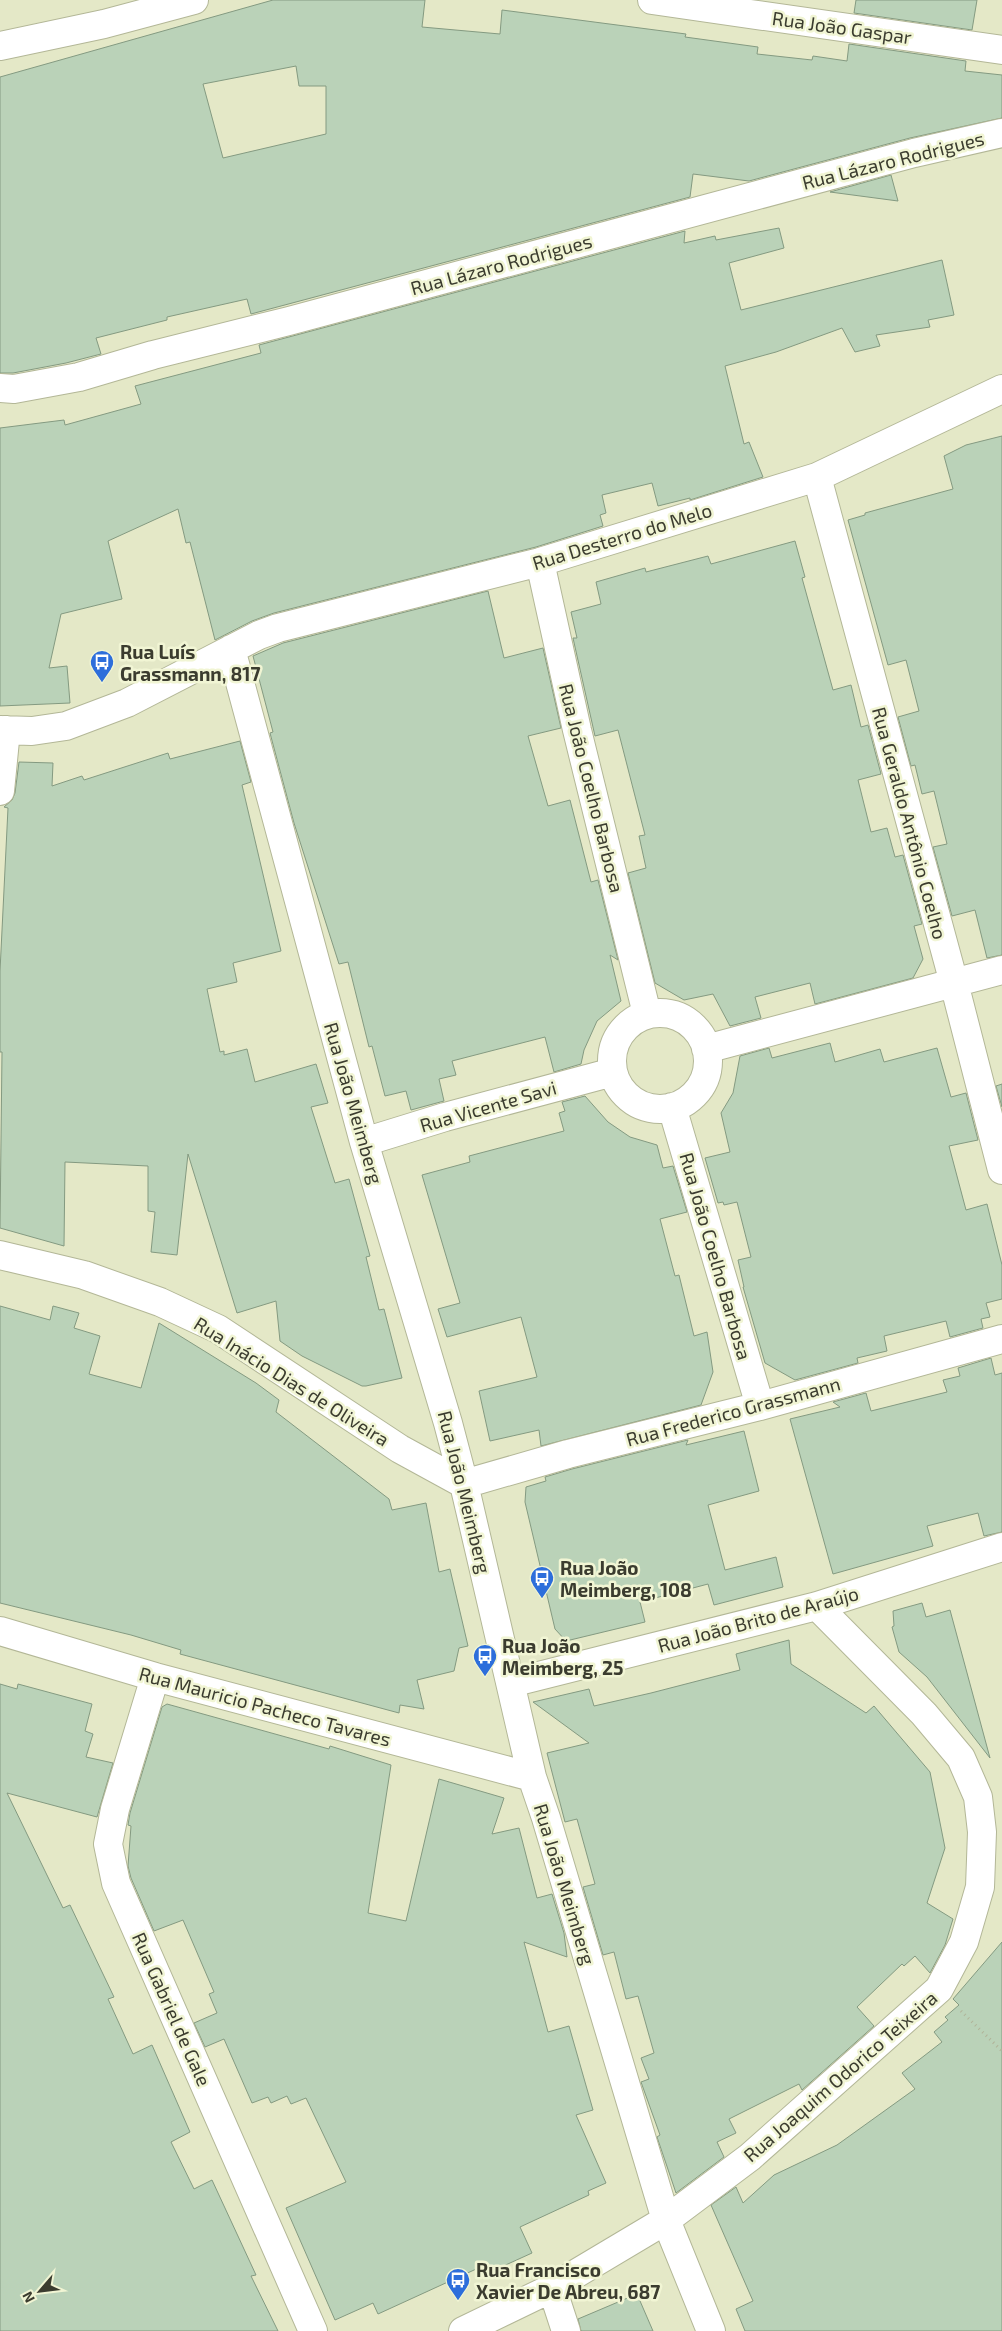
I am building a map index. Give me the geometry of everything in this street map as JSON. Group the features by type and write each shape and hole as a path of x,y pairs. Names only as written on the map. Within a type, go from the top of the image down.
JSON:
{"street":[{"path":"0,46 104,24 194,0"},
{"name":"Rua João Gaspar","path":"652,0 1002,50"},
{"name":"Rua Lázaro Rodrigues","path":"0,388 14,389 79,377 153,355 298,318 914,152 1002,133"},
{"name":"Rua Desterro do Melo","path":"3,730 32,731 66,726 127,703 259,634 278,628 540,562 817,477 1002,389"},
{"name":"Rua Geraldo Antônio Coelho","path":"817,477 954,983 1002,1170"},
{"name":"Rua João Coelho Barbosa","path":"540,562 577,730 647,1014"},
{"name":"Rua João Meimberg","path":"231,649 364,1142 464,1484 532,1777 546,1818 666,2220 711,2331"},
{"path":"0,791 3,730"},
{"path":"706,1049 1002,970"},
{"path":"666,1013 684,1020 698,1032 706,1049 708,1064 697,1092 686,1101 672,1107 653,1108 635,1102 621,1089 613,1072 612,1053 618,1036 631,1022 647,1014 666,1013"},
{"name":"Rua Vicente Savi","path":"364,1142 445,1117 613,1072"},
{"name":"Rua João Coelho Barbosa","path":"672,1107 760,1406"},
{"name":"Rua Inácio Dias de Oliveira","path":"0,1255 84,1275 160,1302 218,1329 400,1449 464,1484"},
{"name":"Rua Frederico Grassmann","path":"464,1484 568,1454 760,1406 1002,1339"},
{"name":"Rua João Brito de Araújo","path":"511,1682 817,1606 1002,1546"},
{"name":"Rua Joaquim Odorico Teixeira","path":"462,2331 552,2288 666,2220 750,2157 940,1990 964,1942 980,1887 982,1832 978,1797 961,1758 924,1714 817,1606"},
{"name":"Rua Mauricio Pacheco Tavares","path":"0,1631 155,1677 532,1777"},
{"name":"Rua Gabriel de Gale","path":"155,1677 115,1809 108,1844 116,1883 313,2331"},
{"path":"552,2288 566,2331"}],"path":[{"path":"940,1990 1002,2051"}],"building":[{"path":"273,0 425,0 422,27 500,34 502,10 686,34 685,37 758,47 757,54 812,60 813,56 847,61 849,44 966,61 965,71 1002,75 1002,118 910,138 749,181 693,174 690,197 251,314 247,299 167,317 167,320 96,338 101,354 13,373 0,373 0,77","holes":["296,66 299,86 326,86 326,134 223,158 203,84"]},
{"path":"856,0 977,0 972,30 854,13"},
{"path":"891,175 898,201 830,192"},
{"path":"779,228 784,248 729,263 741,310 942,260 954,315 928,320 930,327 876,335 880,346 855,352 842,328 776,352 725,366 744,444 749,442 763,477 690,500 690,498 658,506 652,483 602,495 606,513 600,515 603,526 536,547 274,613 252,621 215,640 190,542 186,543 178,509 108,541 122,599 61,614 49,668 67,666 70,703 0,706 0,428 64,420 65,425 141,404 135,386 261,353 259,345 685,231 684,243 715,236 716,240"},
{"path":"1002,436 1002,955 987,958 975,910 952,916 933,847 947,844 934,791 922,794 915,765 911,766 898,717 919,711 906,660 888,665 848,520 865,515 865,513 953,489 944,456 966,445"},
{"path":"795,541 805,577 802,578 833,690 851,685 861,727 868,725 881,774 858,780 871,832 887,828 895,857 903,855 922,924 914,926 923,959 913,978 815,1004 810,983 755,997 761,1018 730,1026 713,994 684,1000 655,983 628,873 646,868 639,836 645,835 618,730 595,736 573,638 577,638 571,612 601,604 596,582 645,568 646,572 708,556 711,564"},
{"path":"488,591 504,658 543,648 561,728 528,736 548,806 570,800 591,882 598,880 618,960 610,955 621,1001 597,1021 584,1050 581,1064 554,1072 545,1037 452,1061 456,1075 439,1079 444,1101 411,1110 406,1091 385,1096 372,1046 369,1047 348,962 339,964 294,823 270,733 273,732 253,656 283,643"},
{"path":"240,741 251,782 242,785 281,951 233,963 237,982 207,989 220,1052 224,1051 224,1055 247,1049 255,1082 316,1064 328,1103 311,1107 335,1183 349,1179 370,1256 366,1257 379,1310 384,1309 402,1378 362,1386 302,1356 280,1341 276,1301 237,1313 188,1154 177,1255 151,1252 155,1212 148,1211 148,1166 65,1162 64,1246 0,1228 2,1052 0,1052 0,971 8,808 4,807 12,800 15,793 19,762 53,763 52,786 82,776 84,780 168,753 170,759"},
{"path":"830,1043 835,1062 880,1049 884,1062 937,1048 951,1097 966,1093 978,1140 949,1146 966,1210 987,1204 1002,1265 1002,1299 986,1303 990,1317 981,1319 983,1328 950,1337 946,1321 884,1336 887,1351 857,1358 858,1363 795,1380 765,1363 743,1287 738,1260 751,1257 737,1202 724,1205 723,1202 718,1203 705,1158 730,1152 721,1113 733,1093 740,1056 769,1048 772,1058"},
{"path":"1002,1084 1002,1107 996,1086"},
{"path":"585,1096 608,1122 630,1137 657,1145 663,1168 673,1166 687,1212 660,1219 675,1276 679,1275 694,1336 707,1332 713,1372 701,1405 541,1446 539,1430 490,1441 479,1391 537,1377 521,1317 447,1337 438,1309 460,1303 422,1175 470,1162 469,1156 564,1131 559,1113 565,1111 562,1102"},
{"path":"0,1306 50,1320 53,1306 79,1313 74,1328 100,1336 89,1374 141,1388 159,1323 256,1383 279,1400 276,1412 389,1499 392,1510 426,1503 439,1572 450,1569 468,1646 459,1648 454,1671 417,1680 424,1709 400,1705 399,1713 180,1654 181,1650 131,1635 0,1603"},
{"path":"991,1358 995,1375 1002,1373 1002,1532 984,1536 978,1513 927,1526 933,1546 833,1574 790,1419 840,1407 833,1402 866,1393 871,1411 947,1392 943,1380 960,1376 958,1368"},
{"path":"744,1431 759,1491 708,1505 725,1570 776,1557 783,1587 714,1605 708,1584 640,1602 645,1622 566,1641 555,1629 525,1502 526,1487 546,1481 545,1477 572,1469 688,1440 686,1445"},
{"path":"922,1603 926,1617 950,1610 990,1758 927,1677 899,1652 892,1627 894,1626 893,1611"},
{"path":"789,1640 791,1664 866,1713 874,1706 930,1772 945,1848 927,1903 953,1919 945,1945 930,1973 915,1956 904,1966 902,1964 857,2007 874,2026 802,2090 799,2084 729,2119 736,2133 717,2142 724,2157 676,2193 657,2137 660,2135 641,2082 649,2079 641,2058 654,2053 638,1996 626,1999 614,1952 603,1955 583,1887 595,1884 577,1819 565,1822 547,1753 589,1743 533,1702 589,1689 594,1706 651,1693 740,1670 736,1654"},
{"path":"0,1684 17,1689 18,1684 92,1704 85,1731 93,1734 86,1757 113,1763 97,1817 7,1793 63,1908 70,1905 114,1997 108,1999 133,2054 152,2045 190,2132 171,2142 194,2189 212,2180 256,2275 251,2276 278,2331 0,2331"},
{"path":"167,1704 329,1749 330,1746 391,1765 368,1913 406,1921 439,1779 504,1798 492,1834 519,1828 537,1898 552,1894 564,1933 567,1957 524,1942 548,2032 569,2026 593,2110 576,2115 606,2183 588,2191 589,2195 520,2227 532,2253 488,2273 485,2265 378,2314 373,2303 335,2320 286,2208 346,2182 306,2098 291,2104 287,2096 271,2103 268,2097 252,2103 224,2039 205,2047 194,2023 217,2013 209,1994 214,1992 183,1920 154,1931 131,1878 128,1866 131,1826 128,1825 130,1813 162,1707"},
{"path":"1002,1942 1002,2331 745,2331 736,2309 753,2301 711,2205 736,2187 743,2203 774,2175 837,2145 915,2089 902,2073 942,2042 934,2032 948,2020 945,2017 959,2005 953,1999"},
{"path":"637,2294 653,2331 581,2331 578,2319"}],"place":[{"name":"Rua Luís Grassmann, 817","path":"102,683"},
{"name":"Rua João Meimberg, 108","path":"542,1599"},
{"name":"Rua João Meimberg, 25","path":"485,1677"},
{"name":"Rua Francisco Xavier De Abreu, 687","path":"458,2301"}]}
